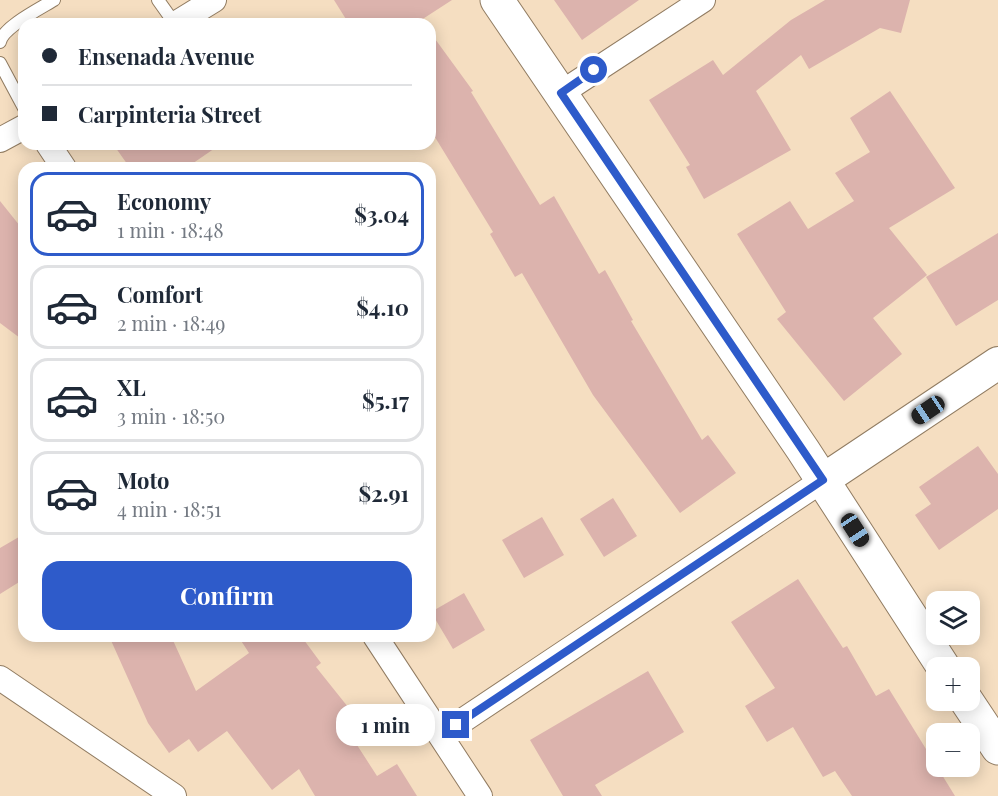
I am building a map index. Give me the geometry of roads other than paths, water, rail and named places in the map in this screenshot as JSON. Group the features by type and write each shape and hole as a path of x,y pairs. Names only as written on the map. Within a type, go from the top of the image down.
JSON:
{"main road":[{"path":"497,0 823,480 937,657"},
{"path":"973,711 998,748"}],"street":[{"path":"185,18 214,0"},
{"path":"561,93 703,0"},
{"path":"0,140 18,130"},
{"path":"441,735 998,363"},
{"path":"379,642 480,796"},
{"path":"0,678 174,796"}],"lane":[{"path":"25,18 54,0"},
{"path":"158,0 171,18"},
{"path":"0,42 1,36 18,22"},
{"path":"0,63 18,97"}]}
